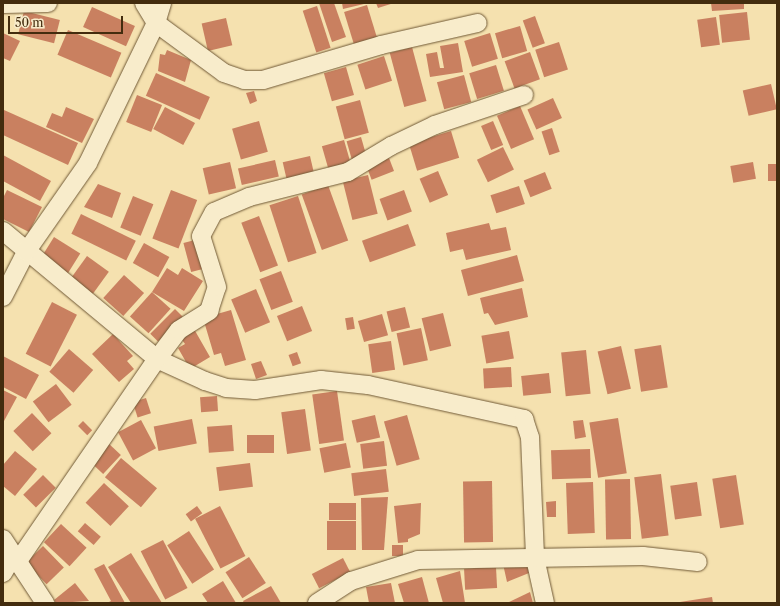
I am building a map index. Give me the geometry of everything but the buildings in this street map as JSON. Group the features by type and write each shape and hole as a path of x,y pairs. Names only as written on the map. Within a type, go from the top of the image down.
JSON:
{"street":[{"path":"3,4 48,3"},
{"path":"144,3 156,23 224,73 257,80 381,45 478,23"},
{"path":"3,297 26,252 88,162 156,23 162,3"},
{"path":"18,560 157,359 179,330 209,311 217,287 201,236 214,212 249,197 348,172 391,146 436,126 524,95"},
{"path":"3,231 26,252 157,359 226,388 255,390 321,380 368,384 524,419 530,437 535,558 545,603"},
{"path":"3,539 45,603"},
{"path":"317,603 351,581 418,560 644,556 698,562"},
{"path":"3,573 12,558 18,560"}]}
